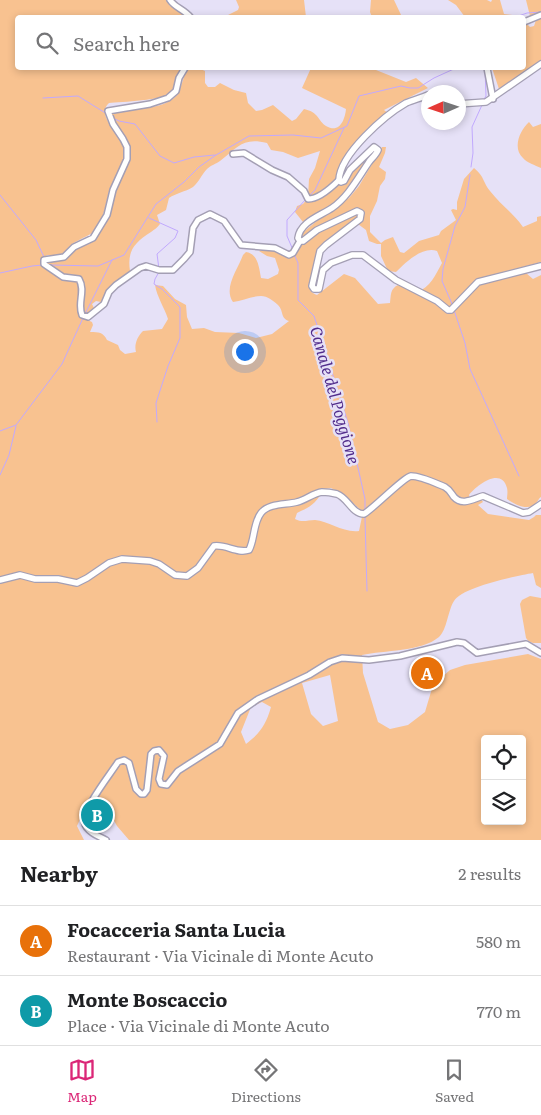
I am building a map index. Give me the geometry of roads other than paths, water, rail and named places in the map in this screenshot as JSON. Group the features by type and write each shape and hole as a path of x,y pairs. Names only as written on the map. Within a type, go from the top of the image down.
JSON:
{"street":[{"path":"170,0 174,6 182,8 188,15"},
{"path":"526,21 541,15"},
{"path":"466,104 483,103 492,99 541,64"},
{"path":"184,70 179,78 176,91 168,98 150,104 108,111 113,124 127,147 128,159 113,190 107,214 93,238 74,247 64,257 44,260 46,266 63,277 79,279 82,287 80,308 85,316 104,304 109,292 130,274 146,266 159,270 173,270 184,259 191,247 192,228 198,220 210,214 224,221 238,243 246,246 275,248 289,255 293,253 300,241 357,211 360,212 362,215 360,219 320,251 313,278 312,286 314,289 319,289 323,270 331,263 352,255 363,256 396,280 451,310 478,282 541,266"},
{"path":"487,70 492,99"},
{"path":"233,154 244,153 272,170 288,177 304,191 308,200 313,199 339,180 345,162 354,149 378,124 407,103 421,98"},
{"path":"300,241 298,234 307,223 333,207 354,186 376,155 377,148 373,147 355,164 344,181 341,182 339,180"},
{"path":"0,580 20,575 35,579 58,579 77,583 109,563 122,559 150,561 159,564 175,575 187,576 198,568 214,546 222,546 240,551 249,550 254,542 261,513 270,508 281,504 296,503 322,492 342,496 357,512 364,514 383,500 408,477 413,476 449,490 457,500 464,502 483,496 524,513 541,504"},
{"path":"106,840 98,836 84,823 90,805 118,762 124,760 129,763 136,789 140,794 144,794 147,790 152,754 154,751 159,750 164,756 159,779 162,784 167,785 178,771 220,744 238,713 258,699 309,675 336,659 369,660 414,653 457,642 464,643 477,654 526,644 541,653"}],"waterway":[{"path":"521,15 541,12"},
{"path":"50,265 98,266 124,255 156,204 184,182 199,167 249,136 293,135 321,138 347,126 359,96 401,86 418,88 452,70"},
{"path":"484,99 486,96 485,70"},
{"path":"43,98 78,96 107,114"},
{"path":"471,167 473,153 472,127 482,105"},
{"path":"113,118 135,124 160,156 174,163 194,157 215,155"},
{"name":"Canale del Poggione","path":"309,196 315,190 344,128"},
{"path":"453,306 442,281 443,269 455,226 465,207 470,175"},
{"path":"0,195 36,240 44,257"},
{"name":"Canale del Poggione","path":"293,250 287,236 287,220 306,199"},
{"path":"149,218 178,231 175,238 157,254 159,269"},
{"name":"Canale del Poggione","path":"294,254 298,263 298,300 314,316 319,331 348,423 365,499 365,509"},
{"path":"85,314 112,260"},
{"path":"0,273 43,265"},
{"path":"157,422 156,403 168,366 180,338 180,307 162,289 154,284 159,272"},
{"path":"454,310 465,343 470,369 519,476"},
{"path":"0,431 16,425 62,364 83,318"},
{"path":"0,475 9,455 16,426"},
{"name":"Canale del Poggione","path":"365,518 367,591"}],"place":[{"name":"Focacceria Santa Lucia","path":"427,673"},
{"name":"Monte Boscaccio","path":"97,815"}]}
